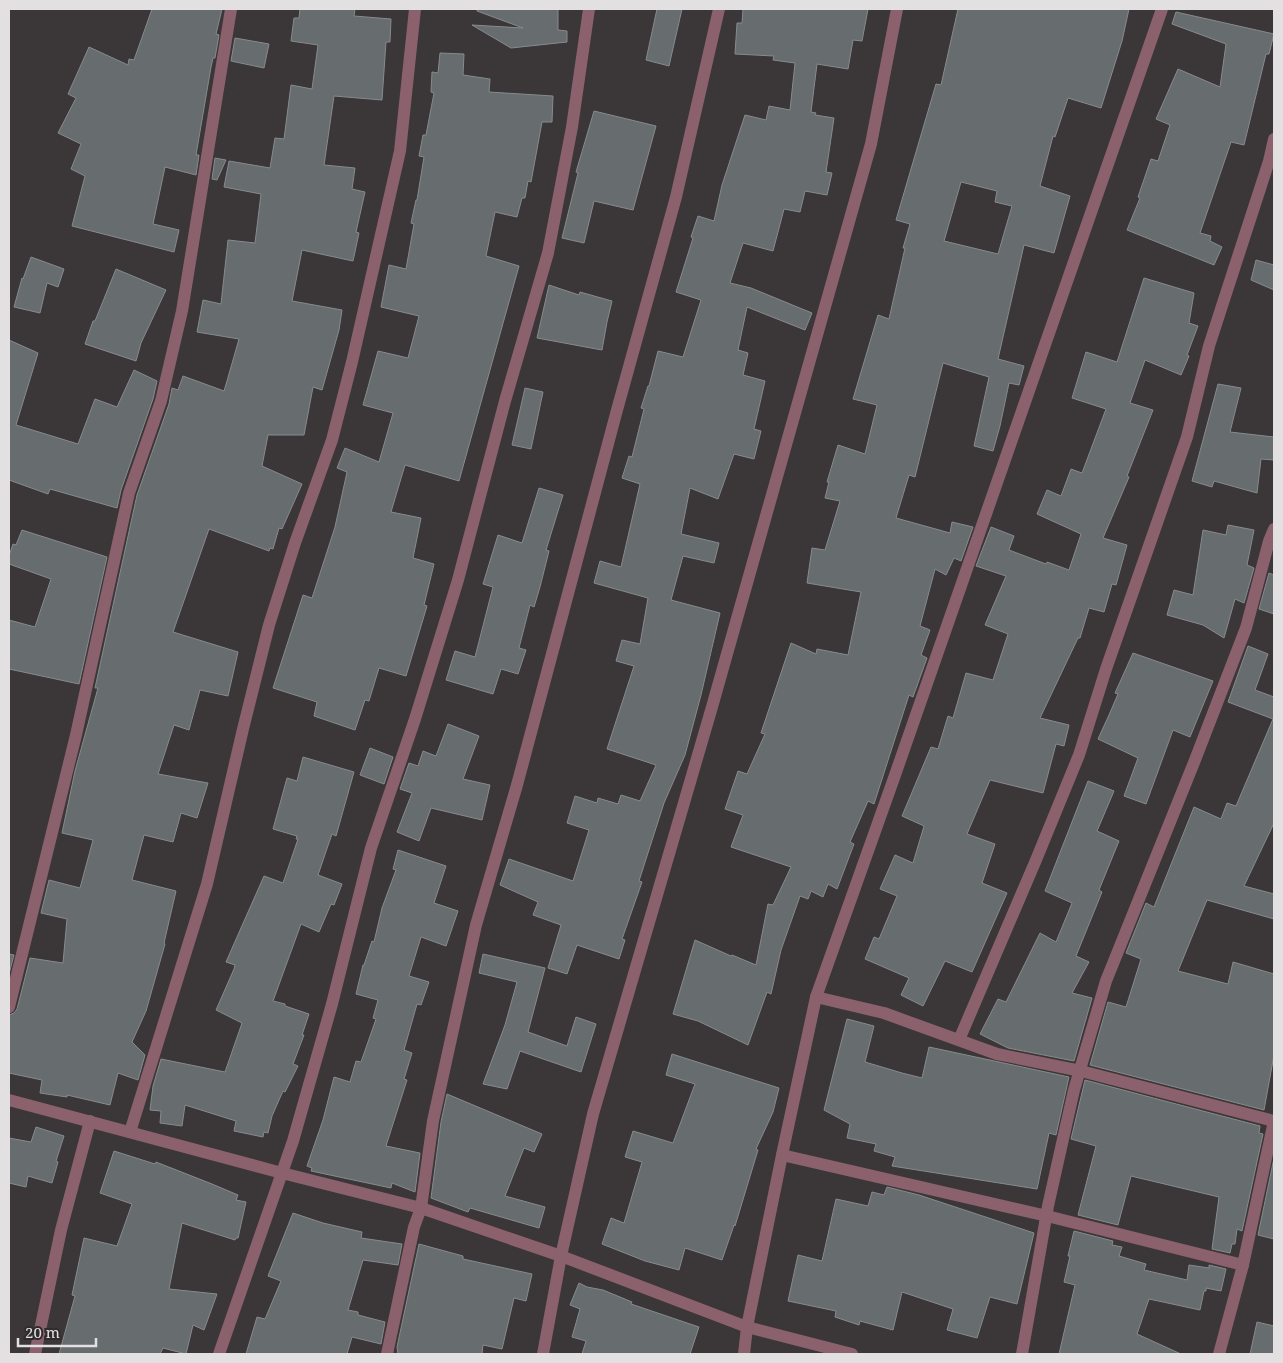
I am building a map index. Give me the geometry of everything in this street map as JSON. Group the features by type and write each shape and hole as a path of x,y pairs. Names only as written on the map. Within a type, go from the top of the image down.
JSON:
{"street":[{"path":"9,1007 76,735 129,493 161,401 182,311 231,9"},
{"path":"130,1132 207,884 269,625 295,543 332,440 350,370 400,151 415,9"},
{"path":"219,1354 293,1141 332,1004 371,848 415,719 458,580 548,253 572,127 589,9"},
{"path":"387,1354 414,1227 421,1208 434,1121 476,925 517,785 614,420 676,197 719,9"},
{"path":"543,1354 561,1256 593,1114 712,707 872,144 897,9"},
{"path":"744,1354 747,1326 816,997 1162,9"},
{"path":"959,1040 1079,755 1106,669 1187,436 1209,346 1269,161 1274,139"},
{"path":"1022,1354 1047,1216 1074,1090 1106,981 1195,760 1242,636 1274,529"},
{"path":"816,997 884,1014 997,1054 1081,1071 1274,1121 1243,1265 1219,1354"},
{"path":"9,1100 421,1208 561,1256 747,1326 852,1354"},
{"path":"34,1354 61,1230 90,1121"},
{"path":"782,1155 1047,1216 1243,1265"}],"building":[{"path":"152,9 222,9 216,34 219,35 215,58 213,58 211,67 196,155 199,155 196,175 165,167 153,224 179,230 174,252 72,226 85,176 71,169 81,144 58,133 76,98 68,94 89,47 128,65 129,59 134,60"},
{"path":"300,9 355,9 354,16 391,19 390,42 386,42 382,100 334,96 324,165 355,168 352,189 365,192 356,232 359,233 353,261 302,250 292,301 342,310 339,330 322,390 313,387 304,435 268,435 262,466 302,484 282,529 279,528 273,549 270,548 269,551 209,529 173,632 238,652 228,696 200,690 189,730 174,725 158,774 208,783 197,818 181,813 173,842 144,835 132,880 176,891 165,944 146,1011 132,1042 145,1055 138,1080 118,1073 110,1105 67,1095 67,1097 40,1093 42,1080 9,1073 9,1015 17,1009 30,958 63,963 67,919 41,913 49,880 80,888 93,840 62,833 75,771 98,688 95,688 137,495 169,404 172,388 178,390 183,376 224,391 239,339 197,332 203,300 221,304 228,240 255,243 261,194 224,187 229,161 270,168 275,138 284,139 291,85 312,89 318,45 291,41 294,18 299,18"},
{"path":"477,9 558,9 558,30 567,31 567,42 511,48 472,25 523,28 477,11"},
{"path":"657,9 682,9 669,66 646,60"},
{"path":"743,9 868,9 862,41 853,40 848,69 817,64 811,112 816,113 815,115 834,118 826,172 832,173 827,195 805,191 800,212 784,209 773,251 743,243 730,283 751,288 812,313 805,330 747,307 738,350 748,353 743,375 765,381 754,429 761,431 754,459 734,454 718,499 690,488 681,534 719,543 714,563 683,556 671,600 720,613 685,755 664,803 639,881 642,882 622,939 625,940 619,959 577,945 567,974 548,968 561,925 533,915 538,902 500,885 509,859 573,881 589,830 567,823 575,796 597,803 598,798 618,804 621,795 640,801 656,765 607,749 634,666 616,661 622,640 640,644 648,598 594,583 600,561 621,567 640,484 622,478 629,456 632,457 644,409 641,408 658,351 683,357 701,300 676,292 698,216 714,221 722,185 745,115 766,120 769,106 790,110 795,63 773,60 774,56 735,54 737,23 742,23"},
{"path":"958,9 1129,9 1122,41 1101,108 1068,98 1055,137 1053,136 1040,186 1070,196 1054,253 1024,245 998,359 1024,366 1019,385 1009,383 993,451 974,446 989,377 943,363 915,477 909,475 896,518 950,533 952,522 973,527 961,561 954,558 946,575 935,569 920,626 930,630 921,655 927,658 913,697 909,695 874,804 868,801 850,842 854,844 837,889 828,884 823,897 811,891 808,899 800,896 781,950 771,994 767,992 748,1045 698,1021 673,1014 695,940 756,965 768,904 773,905 791,867 731,847 743,815 725,809 738,771 747,774 765,734 761,733 791,643 816,654 817,649 848,655 861,592 807,583 812,548 825,550 840,501 825,498 829,482 827,482 838,445 865,454 877,405 853,399 878,315 889,319 905,248 903,248 910,224 896,220 936,84 941,85","holes":["961,182 997,191 995,202 1012,206 998,254 944,241"]},
{"path":"1176,12 1274,34 1269,54 1266,54 1244,145 1231,142 1200,233 1211,236 1210,241 1222,247 1214,265 1127,230 1140,198 1138,197 1151,159 1158,161 1170,125 1156,119 1178,69 1220,87 1226,44 1172,24"},
{"path":"235,38 269,44 264,68 231,61"},
{"path":"440,53 464,54 463,75 490,79 489,92 553,96 552,122 542,122 531,182 528,181 525,198 522,198 517,217 495,212 486,256 519,266 459,481 405,465 391,512 421,518 413,558 434,564 424,605 427,606 406,676 379,668 369,701 365,700 355,730 314,716 317,702 273,688 303,595 312,598 335,527 347,472 337,468 345,448 379,462 393,413 363,405 378,351 408,358 419,316 381,307 389,265 406,269 414,224 411,223 424,157 419,156 423,135 426,135 434,93 431,92 432,72 438,73"},
{"path":"594,111 656,126 633,210 594,201 584,243 562,238 578,173 576,172"},
{"path":"215,158 226,160 217,180 212,179"},
{"path":"31,257 64,269 58,287 47,283 40,313 14,307 22,278"},
{"path":"1256,260 1274,265 1274,290 1251,280"},
{"path":"116,269 166,290 141,343 136,361 85,344"},
{"path":"1144,278 1194,293 1189,323 1198,326 1187,355 1189,356 1181,375 1145,360 1130,403 1153,410 1127,476 1129,477 1103,538 1127,545 1116,585 1112,584 1104,612 1089,608 1080,638 1078,638 1040,718 1069,725 1064,746 1056,744 1043,793 990,780 967,834 995,844 982,883 1007,893 972,972 945,961 923,1006 901,995 909,978 865,959 874,937 879,939 897,896 880,889 895,855 913,863 924,826 902,816 931,747 938,749 948,716 953,718 966,673 993,680 1008,634 985,625 1006,576 976,566 991,527 1014,536 1009,550 1046,564 1047,562 1069,570 1081,534 1037,514 1047,490 1061,496 1071,469 1082,473 1106,409 1072,398 1086,352 1117,362"},
{"path":"549,285 579,295 580,292 612,301 602,350 537,338"},
{"path":"9,340 38,353 16,425 78,444 95,399 117,407 134,370 157,381 153,399 121,490 117,508 50,489 48,494 9,480"},
{"path":"1218,384 1241,388 1230,432 1274,437 1274,460 1261,459 1257,493 1214,481 1212,487 1192,481"},
{"path":"525,388 543,392 531,449 512,445"},
{"path":"539,488 563,495 546,550 549,551 540,587 534,607 530,605 519,648 526,650 518,674 501,669 493,694 446,680 455,651 475,657 493,587 483,584 498,535 522,543"},
{"path":"1228,525 1254,530 1247,565 1254,568 1244,603 1235,599 1224,638 1203,625 1167,615 1174,590 1193,595 1203,530 1226,535"},
{"path":"22,530 107,557 79,684 9,669 9,620 35,627 51,579 9,564 9,556 13,544 16,545"},
{"path":"1269,573 1274,575 1274,614 1259,609"},
{"path":"1248,646 1268,654 1255,690 1274,697 1274,823 1244,886 1274,894 1274,919 1207,900 1178,971 1228,984 1233,962 1274,974 1274,1055 1264,1110 1090,1065 1108,1002 1126,1007 1141,959 1126,953 1146,903 1154,907 1194,807 1221,819 1227,803 1236,806 1273,719 1228,702"},
{"path":"1133,653 1213,681 1190,737 1173,730 1146,804 1124,796 1138,758 1098,739 1118,694 1115,693"},
{"path":"448,724 479,736 463,779 490,785 482,820 431,808 419,841 397,832 412,793 400,789 409,763 418,766 423,751 436,756"},
{"path":"370,748 393,757 384,784 360,775"},
{"path":"303,757 354,772 336,836 332,834 318,875 342,884 334,905 331,904 319,932 301,924 273,1001 309,1014 302,1035 304,1035 293,1064 298,1066 285,1092 283,1091 272,1116 268,1133 264,1132 263,1137 234,1131 236,1121 185,1105 182,1126 160,1123 161,1111 150,1110 153,1086 161,1059 225,1072 242,1023 216,1010 235,965 226,962 264,876 283,883 298,839 296,839 297,836 273,829 287,778 297,781"},
{"path":"1088,781 1114,791 1097,831 1119,841 1099,890 1102,892 1076,956 1089,962 1072,993 1092,998 1074,1061 1008,1048 980,1034 998,999 1006,1002 1040,933 1056,942 1072,903 1045,891"},
{"path":"398,850 446,866 434,903 458,911 446,946 421,937 409,976 429,982 421,1005 417,1004 404,1050 412,1053 404,1079 407,1080 386,1146 420,1153 415,1192 392,1183 391,1188 311,1171 312,1168 307,1166 323,1120 334,1077 350,1082 356,1061 361,1062 376,1019 373,1018 378,1000 356,994 363,965 372,941 374,942 382,908 396,870 393,869"},
{"path":"9,954 14,955 9,974"},
{"path":"483,954 545,968 528,1032 567,1046 576,1017 596,1024 581,1072 520,1051 507,1089 483,1084 505,1025 517,982 479,973"},
{"path":"847,1019 874,1026 865,1062 902,1073 922,1078 929,1047 1069,1077 1056,1135 1049,1133 1037,1189 892,1166 895,1157 874,1151 876,1144 847,1138 850,1124 824,1110"},
{"path":"672,1054 779,1088 773,1112 756,1149 758,1150 735,1226 722,1260 685,1248 679,1270 645,1261 602,1244 611,1218 624,1223 642,1162 625,1157 633,1131 673,1143 695,1084 666,1075"},
{"path":"1085,1080 1260,1126 1259,1133 1263,1134 1242,1231 1237,1229 1235,1244 1232,1244 1230,1253 1212,1249 1219,1197 1131,1176 1118,1225 1078,1215 1096,1146 1071,1139"},
{"path":"447,1094 542,1134 534,1152 524,1148 505,1196 545,1207 539,1228 470,1208 468,1212 431,1198 441,1122"},
{"path":"36,1127 64,1136 56,1161 58,1162 52,1183 28,1176 26,1187 9,1183 9,1138 31,1142"},
{"path":"114,1151 155,1164 156,1162 238,1195 236,1200 246,1202 238,1238 235,1240 182,1223 169,1289 217,1294 204,1330 193,1325 186,1354 163,1348 160,1354 59,1354 75,1296 72,1295 84,1238 117,1246 132,1204 100,1193"},
{"path":"1274,1158 1274,1239 1258,1235"},
{"path":"887,1187 919,1195 1034,1233 1017,1304 990,1297 977,1338 947,1330 953,1309 902,1292 893,1330 860,1321 859,1325 835,1317 836,1311 788,1301 798,1255 822,1261 836,1199 868,1206 872,1192 884,1195"},
{"path":"293,1213 323,1223 362,1232 361,1238 402,1244 398,1265 363,1260 348,1310 358,1312 358,1315 385,1322 381,1344 352,1337 347,1354 246,1354 257,1317 265,1319 281,1281 268,1276"},
{"path":"1074,1231 1113,1241 1112,1245 1122,1247 1119,1256 1146,1264 1144,1270 1187,1280 1189,1265 1209,1268 1209,1265 1226,1269 1221,1291 1206,1288 1200,1310 1149,1299 1137,1334 1181,1354 1059,1354 1075,1285 1064,1282"},
{"path":"419,1244 463,1256 463,1259 532,1274 526,1301 514,1298 502,1349 483,1345 482,1354 398,1354 397,1347"},
{"path":"579,1283 587,1287 603,1290 632,1302 631,1304 699,1327 690,1354 582,1354 586,1341 572,1337 580,1309 570,1305"},
{"path":"1257,1322 1274,1326 1274,1354 1250,1354"}]}
